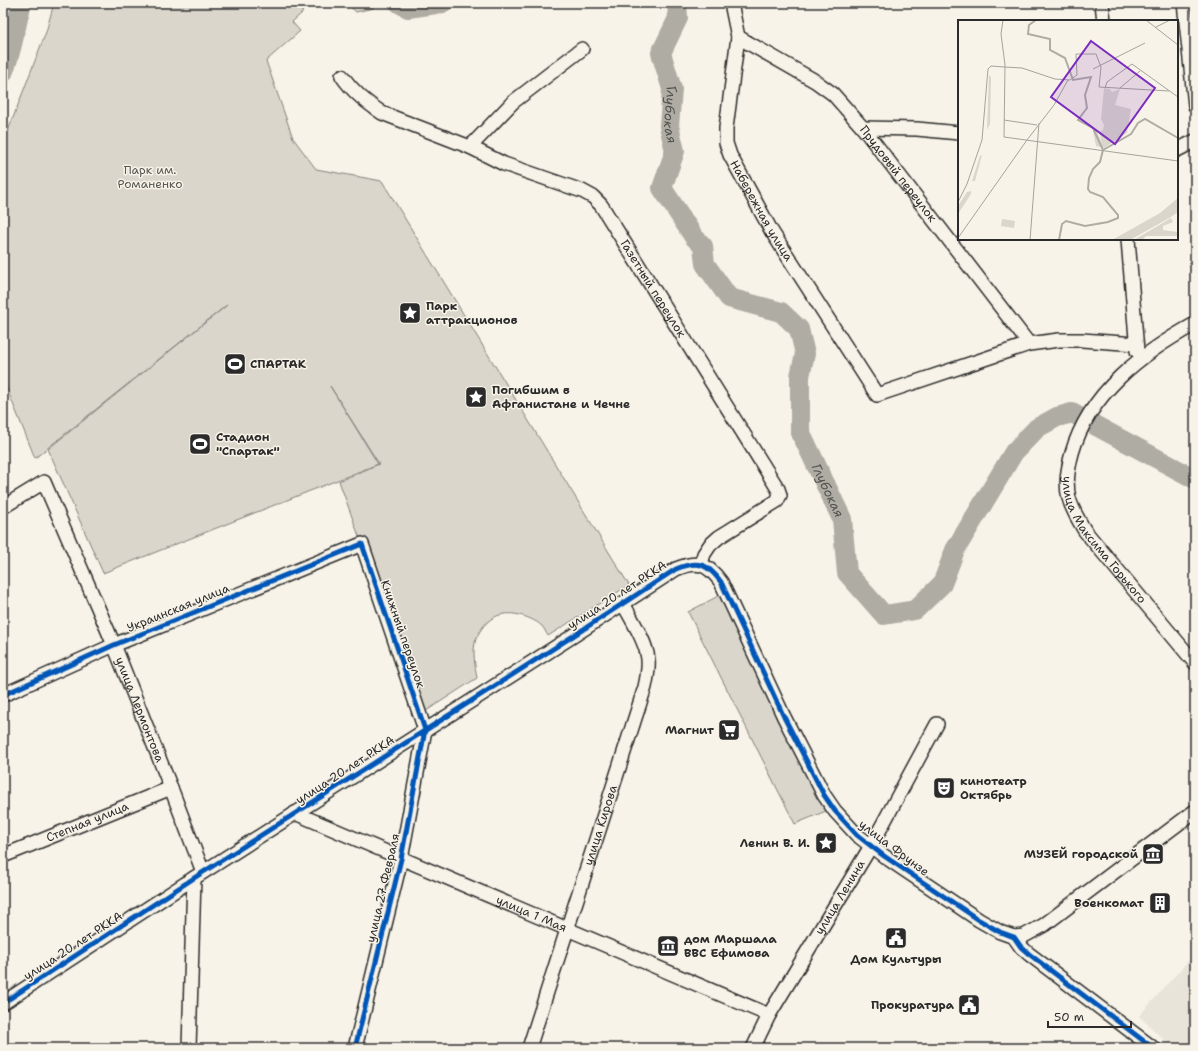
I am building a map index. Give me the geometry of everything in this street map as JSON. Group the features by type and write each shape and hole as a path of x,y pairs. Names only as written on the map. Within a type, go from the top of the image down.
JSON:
{"street":[{"name":"Набережная улица","path":"731,3 738,36 726,128 726,143 730,155 772,232 877,395 1029,344"},
{"path":"1102,3 1104,20"},
{"path":"1184,3 1195,106"},
{"name":"Прудовый переулок","path":"738,36 815,81 833,94 863,128 1029,344"},
{"path":"470,147 513,102 582,49"},
{"name":"Газетный переулок","path":"342,76 353,90 369,104 382,112 470,147 504,164 582,191 593,197 601,205 778,489 780,495 777,501 719,537 710,545 704,554 701,564"},
{"path":"863,128 917,129 958,133"},
{"path":"1178,150 1195,142"},
{"path":"1128,240 1136,320 1138,361"},
{"name":"улица Максима Горького","path":"1193,328 1158,347 1138,361 1112,384 1096,402 1077,436 1067,470 1069,498 1076,516 1085,531 1195,663"},
{"path":"1029,344 1059,340 1136,344"},
{"name":"улица Лермонтова","path":"3,507 44,482 114,645 171,788 198,875 189,1048"},
{"name":"Украинская улица","path":"3,695 114,645 362,544"},
{"name":"Книжный переулок","path":"362,544 425,730"},
{"name":"улица 20 лет РККА","path":"3,1004 198,875 676,569 687,564 701,564"},
{"name":"улица Фрунзе","path":"701,564 713,572 721,582 784,717 824,795 845,823 870,846 979,920 1014,938 1029,954 1153,1048"},
{"name":"улица Кирова","path":"529,1048 645,687 648,670 648,657 645,646 623,603"},
{"name":"улица Ленина","path":"753,1048 769,1015 870,846 937,724"},
{"name":"улица 27 Февраля","path":"355,1048 401,859 425,730"},
{"name":"Степная улица","path":"3,856 171,788"},
{"path":"1014,938 1024,936 1044,925 1195,811"},
{"name":"улица 1 Мая","path":"295,813 769,1015"}],"shaded area":[{"path":"1195,953 1195,1048 1173,1048 1139,1016"}],"green space":[{"name":"Парк им. Романенко","path":"54,3 292,3 303,12 292,22 300,31 266,61 293,138 316,169 382,181 629,585 548,636 540,624 525,617 515,614 508,614 495,617 484,626 476,639 474,653 477,678 423,713 339,481 379,464 330,386 378,464 103,573 48,449 227,305 35,458 3,379 3,141 46,32"},
{"path":"346,3 374,3 373,8 356,12"},
{"path":"720,595 826,811 795,824 688,612"}],"waterway":[{"path":"3,73 9,56 22,3"},
{"name":"Глубокая","path":"399,3 408,8 443,3"},
{"name":"Глубокая","path":"677,3 678,18 661,53 672,89 669,126 675,151 662,188 694,237 703,246 705,264 729,298 781,312 799,329 805,354 800,376 800,431 842,519 847,573 884,615 915,610 942,584 955,550 1014,452 1037,428 1057,417 1072,413 1195,479"}],"cycle path":[{"path":"3,695 114,645 362,544 425,730 401,859 355,1048"},
{"path":"3,1003 194,878 676,569 696,564 706,567 721,582 784,717 824,795 835,811 857,835 884,856 979,920 1000,932 1014,937 1021,947 1029,954 1153,1048"}],"place":[{"name":"Парк аттракционов","path":"410,313"},
{"name":"СПАРТАК","path":"235,364"},
{"name":"Погибшим в Афганистане и Чечне","path":"476,397"},
{"name":"Стадион \"Спартак\"","path":"200,444"},
{"name":"Магнит","path":"729,730"},
{"name":"кинотеатр Октябрь","path":"944,788"},
{"name":"Ленин В. И.","path":"826,843"},
{"name":"МУЗЕЙ городской","path":"1153,854"},
{"name":"Военкомат","path":"1160,903"},
{"name":"Дом Культуры","path":"896,938"},
{"name":"дом Маршала ВВС Ефимова","path":"668,946"},
{"name":"Прокуратура","path":"969,1005"}]}
